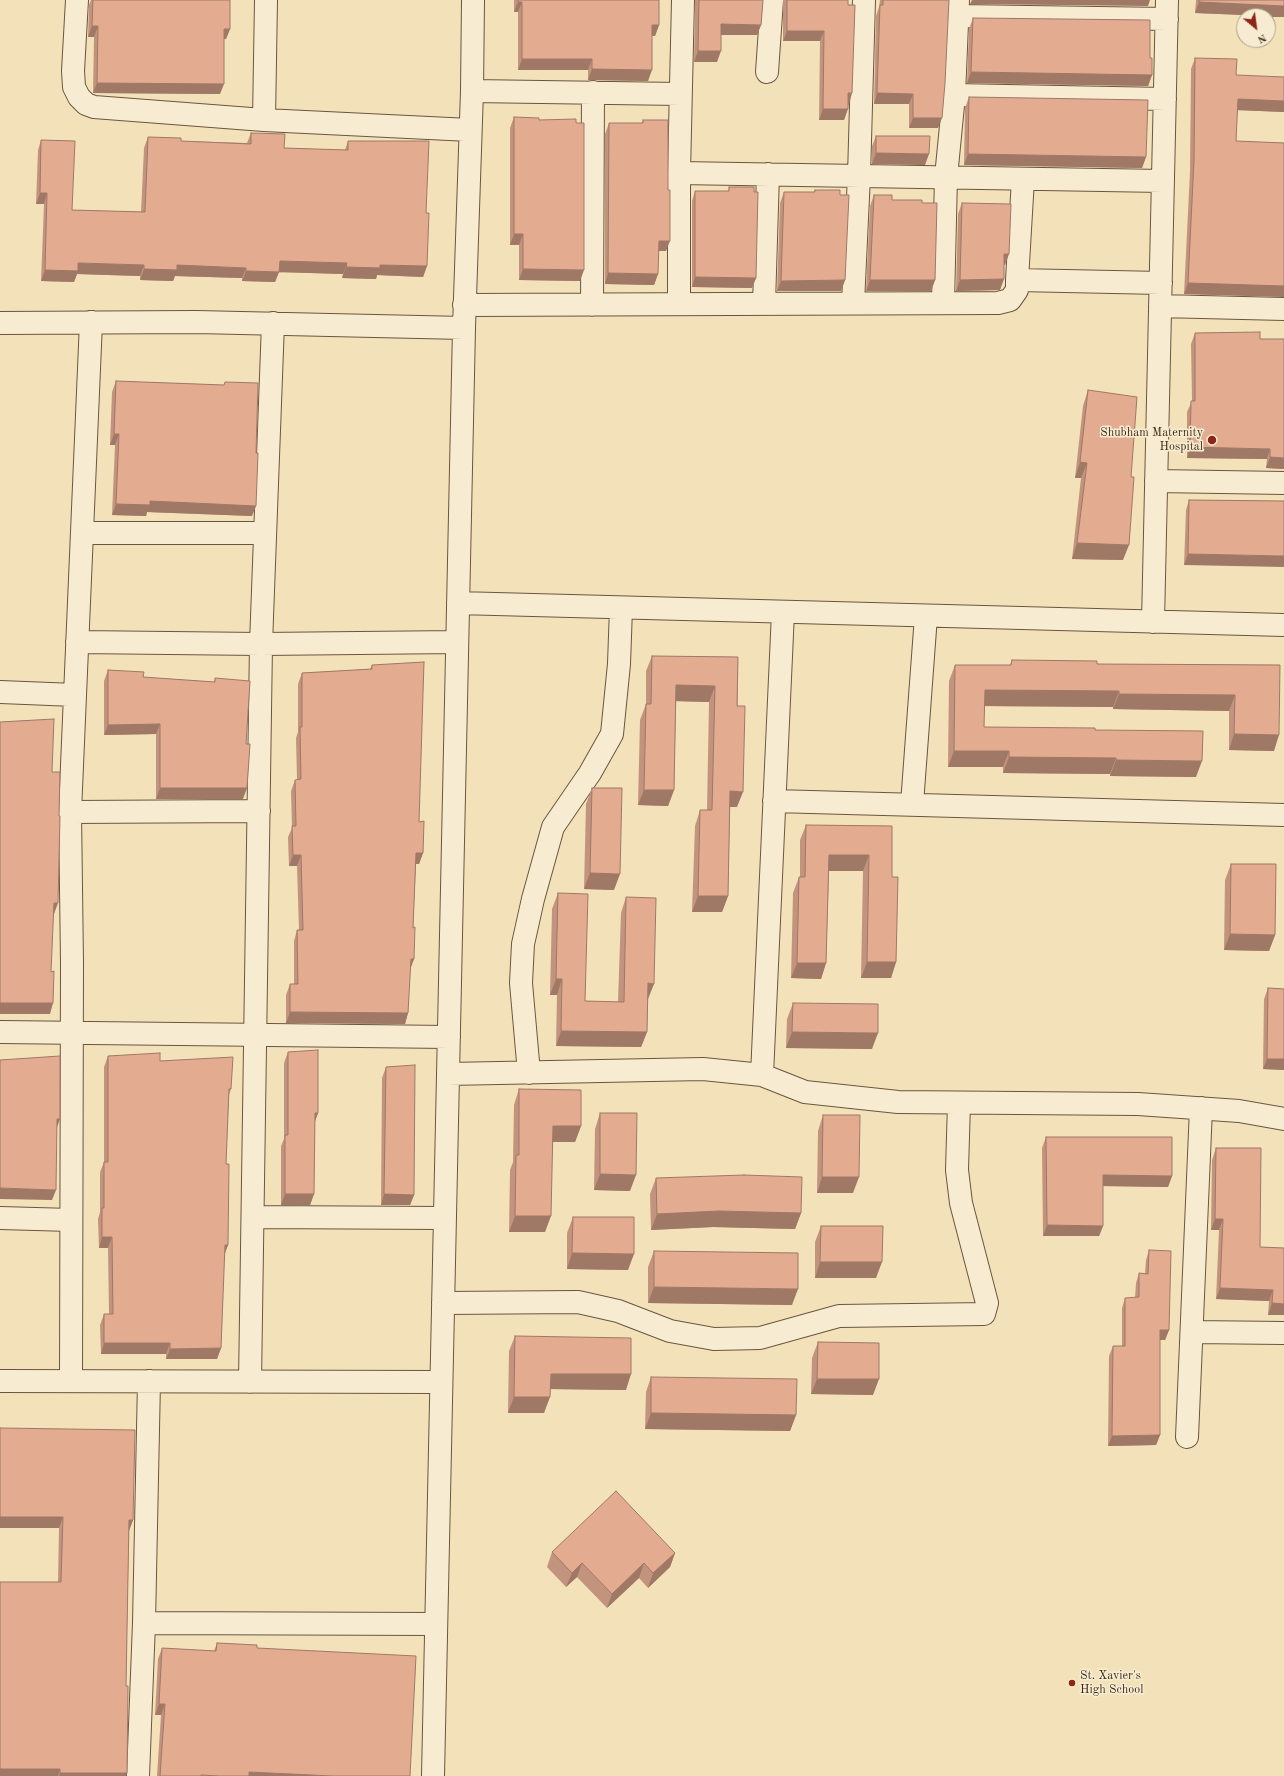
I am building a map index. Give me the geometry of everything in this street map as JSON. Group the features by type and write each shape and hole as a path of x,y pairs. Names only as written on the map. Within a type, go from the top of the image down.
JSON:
{"street":[{"path":"77,0 73,71 74,87 79,97 86,104 94,107 264,120 470,130"},
{"path":"264,120 266,0"},
{"path":"433,1776 464,305 472,90 473,0"},
{"path":"679,304 678,173 683,0"},
{"path":"767,72 772,0"},
{"path":"853,303 859,176 864,0"},
{"path":"943,303 946,177 954,95 958,8 1167,9 1153,622"},
{"path":"472,90 680,94"},
{"path":"592,305 593,92"},
{"path":"954,95 1165,99"},
{"path":"678,173 1163,181"},
{"path":"764,304 768,174"},
{"path":"464,305 998,303 1010,300 1017,290 1023,179"},
{"path":"1017,280 1161,283"},
{"path":"1160,306 1284,309"},
{"path":"70,1381 70,812 91,322"},
{"path":"0,323 273,323 464,328"},
{"path":"250,1382 261,644 273,323"},
{"path":"1156,481 1284,483"},
{"path":"82,533 265,533"},
{"path":"458,603 1284,625"},
{"path":"529,1073 521,983 523,944 552,828 590,773 612,734 619,664 621,608"},
{"path":"762,1075 783,612"},
{"path":"912,804 926,616"},
{"path":"77,642 261,644 457,642"},
{"path":"0,692 75,695"},
{"path":"774,801 1284,814"},
{"path":"70,812 259,811"},
{"path":"0,1032 449,1037"},
{"path":"448,1074 703,1069 762,1075 805,1092 898,1102 1138,1104 1239,1110 1284,1120"},
{"path":"443,1303 578,1302 618,1311 670,1331 714,1339 760,1338 839,1316 984,1314 987,1303 961,1203 957,1170 959,1103"},
{"path":"1187,1437 1201,1108"},
{"path":"253,1217 445,1218"},
{"path":"0,1218 71,1220"},
{"path":"1192,1332 1284,1333"},
{"path":"0,1381 441,1382"},
{"path":"138,1776 144,1623 150,1381"},
{"path":"144,1623 436,1624"}],"building":[{"path":"93,0 230,0 230,29 224,29 224,84 97,83 98,26 92,26"},
{"path":"518,0 659,0 659,25 652,25 652,70 592,69 592,59 522,59 522,2 518,2"},
{"path":"699,0 763,0 761,25 721,24 721,51 698,51"},
{"path":"787,0 848,0 848,5 855,5 852,93 848,93 848,109 823,109 824,31 787,31"},
{"path":"883,0 949,0 942,118 913,118 913,94 877,93 880,5 883,5"},
{"path":"1199,0 1284,0 1284,6 1199,2"},
{"path":"973,18 1150,20 1150,58 1152,58 1152,75 971,72"},
{"path":"1195,58 1237,59 1236,75 1284,77 1284,101 1238,99 1236,141 1284,143 1284,286 1188,283 1194,160"},
{"path":"969,97 1148,100 1146,157 968,154"},
{"path":"514,117 539,118 539,120 576,119 576,123 584,123 584,270 523,269 523,234 514,234"},
{"path":"643,120 668,120 670,241 659,241 658,274 608,273 609,123 643,123"},
{"path":"251,133 285,134 284,148 348,150 348,141 429,141 426,213 429,213 427,266 380,265 380,268 346,267 347,263 280,261 279,272 246,271 246,268 177,265 177,270 144,269 144,265 78,263 78,271 45,270 47,193 40,193 41,140 75,141 72,210 145,212 148,137 181,138 181,141 251,144"},
{"path":"876,136 930,136 929,154 876,153"},
{"path":"729,187 754,187 754,192 758,192 756,278 695,277 695,191 729,191"},
{"path":"815,190 840,190 840,195 849,195 845,280 781,281 784,192 815,192"},
{"path":"874,195 892,195 892,200 922,200 922,203 937,203 935,280 870,280"},
{"path":"962,203 1011,204 1009,254 1004,254 1004,279 960,280"},
{"path":"1260,332 1260,339 1284,339 1284,458 1270,457 1270,449 1190,447 1191,401 1195,401 1195,333"},
{"path":"116,381 224,385 225,382 258,383 256,506 150,501 150,505 116,504 119,434 114,434"},
{"path":"1088,390 1137,397 1131,477 1134,477 1129,545 1077,543 1087,463 1080,462"},
{"path":"1189,500 1284,501 1284,556 1188,554"},
{"path":"652,656 738,657 737,706 745,706 743,792 730,791 728,896 698,896 700,810 712,810 715,686 676,685 674,790 644,790 646,704 651,704"},
{"path":"1012,660 1097,661 1097,664 1280,665 1279,735 1234,734 1235,695 1119,694 1119,691 985,690 984,727 1203,731 1202,761 1116,760 1116,758 1009,757 1009,751 954,751 955,665 1011,665"},
{"path":"424,662 419,822 424,821 423,853 416,853 413,928 415,927 414,959 411,959 408,1013 290,1012 290,984 298,984 297,930 303,930 301,855 293,855 292,826 296,826 295,780 301,779 300,727 302,727 302,673 372,669 372,665"},
{"path":"108,670 144,672 143,677 215,682 215,678 250,681 246,744 250,744 247,788 160,788 160,724 108,725"},
{"path":"54,719 52,772 60,772 60,816 58,903 54,903 51,972 54,971 53,1003 0,1003 0,722"},
{"path":"592,788 622,788 620,874 590,873"},
{"path":"806,825 892,826 892,877 898,877 896,962 867,962 869,855 829,855 826,963 797,963 799,877 805,877"},
{"path":"1231,864 1276,864 1275,935 1230,934"},
{"path":"558,893 588,894 585,1001 624,1002 626,897 656,898 654,984 648,983 647,1032 561,1031 562,979 556,979"},
{"path":"1268,988 1284,989 1284,1059 1267,1059"},
{"path":"793,1003 878,1004 878,1033 792,1032"},
{"path":"318,1050 318,1113 315,1113 314,1194 285,1194 285,1135 288,1135 288,1052"},
{"path":"160,1053 160,1061 233,1057 231,1089 229,1089 226,1164 229,1164 228,1245 225,1245 221,1348 170,1349 170,1343 104,1343 104,1314 113,1314 112,1237 102,1237 102,1208 104,1208 104,1162 108,1162 108,1056"},
{"path":"60,1056 60,1119 57,1119 56,1190 0,1188 0,1060"},
{"path":"415,1065 414,1195 384,1194 386,1067"},
{"path":"519,1089 581,1090 581,1126 553,1126 551,1216 515,1216 516,1155 519,1155"},
{"path":"600,1113 637,1113 636,1175 600,1174"},
{"path":"823,1115 860,1115 859,1177 822,1177"},
{"path":"1046,1137 1172,1137 1172,1176 1103,1175 1103,1226 1047,1225"},
{"path":"1216,1148 1261,1148 1260,1247 1284,1248 1284,1304 1272,1303 1273,1290 1220,1288 1223,1219 1215,1219"},
{"path":"744,1175 802,1177 801,1213 719,1211 657,1214 656,1178"},
{"path":"573,1217 634,1217 634,1254 572,1253"},
{"path":"821,1226 883,1226 882,1262 820,1262"},
{"path":"1149,1250 1171,1251 1169,1330 1160,1330 1160,1435 1112,1436 1113,1346 1125,1346 1125,1298 1139,1297 1139,1273 1148,1274"},
{"path":"654,1251 798,1253 798,1289 654,1287"},
{"path":"515,1336 631,1338 631,1374 551,1374 550,1397 514,1397"},
{"path":"818,1342 879,1343 879,1379 817,1379"},
{"path":"651,1377 797,1379 796,1415 651,1413"},
{"path":"0,1428 135,1430 133,1520 129,1520 126,1686 128,1686 127,1773 60,1773 60,1769 0,1769 0,1582 61,1582 63,1517 0,1517"},
{"path":"616,1491 675,1553 653,1573 644,1563 612,1594 582,1563 572,1573 552,1552"},
{"path":"217,1643 257,1645 257,1648 416,1656 410,1776 332,1776 249,1772 249,1776 160,1776 165,1704 159,1704 162,1648 216,1651"}],"place":[{"name":"Shubham Maternity Hospital","path":"1212,440"},
{"name":"St. Xavier's High School","path":"1072,1683"}]}
